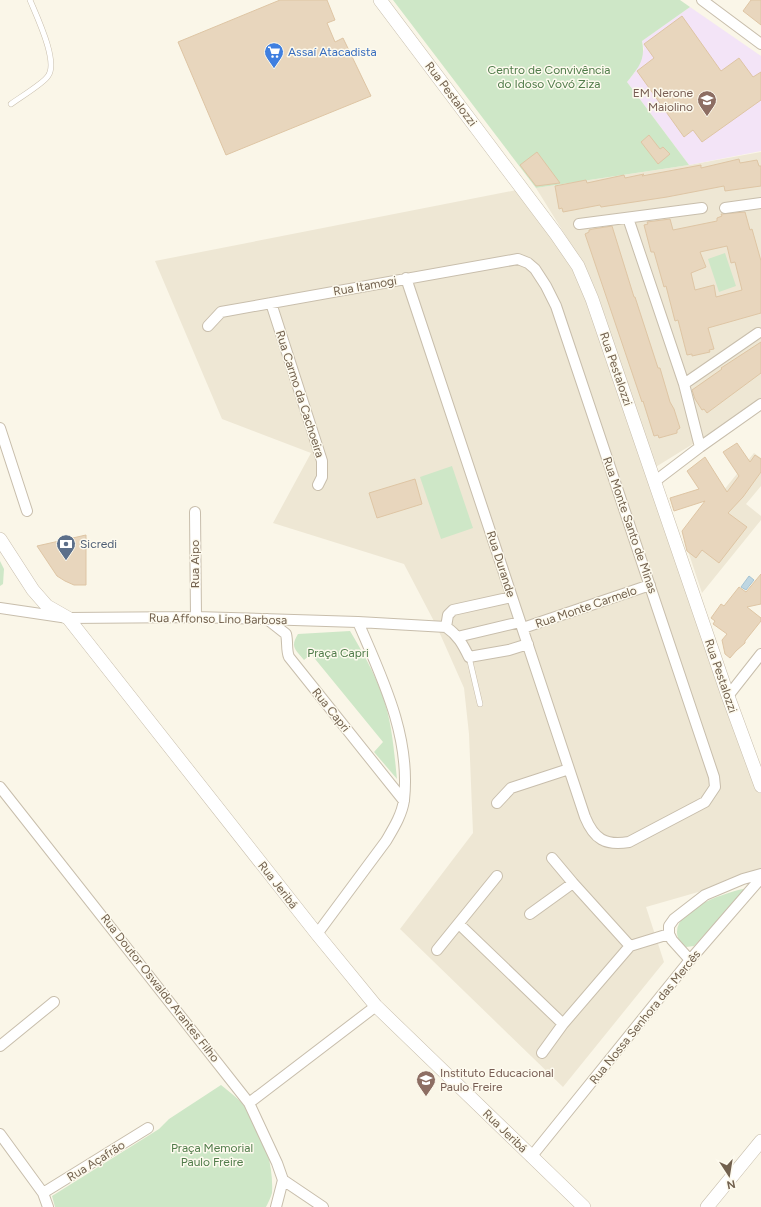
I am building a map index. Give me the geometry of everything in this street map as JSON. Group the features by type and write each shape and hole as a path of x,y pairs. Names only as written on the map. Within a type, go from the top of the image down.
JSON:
{"street":[{"name":"Rua Pestalozzi","path":"380,0 552,229 578,266 592,299 728,696 761,786"},
{"path":"702,0 761,44"},
{"path":"725,208 761,203"},
{"path":"579,224 702,208"},
{"path":"628,218 684,384 700,447"},
{"name":"Rua Itamogi","path":"208,326 221,312 518,259 528,263"},
{"name":"Rua Monte Santo de Minas","path":"528,263 546,286 556,306 714,777 715,787 705,802 629,842 618,844 608,842"},
{"name":"Rua Durande","path":"406,278 590,829 598,838 608,842"},
{"name":"Rua Carmo da Cachoeira","path":"271,303 322,460 322,477 318,485"},
{"path":"684,384 758,333"},
{"path":"654,482 761,404"},
{"path":"0,428 3,447 27,511"},
{"name":"Rua Aipo","path":"195,512 196,617"},
{"name":"Rua Jeribá","path":"0,539 33,590 47,606 68,618 317,934 376,1006 584,1207"},
{"name":"Rua Monte Carmelo","path":"457,636 522,625 650,585"},
{"path":"469,657 454,632 442,627 448,616 454,610 512,597"},
{"name":"Rua Affonso Lino Barbosa","path":"0,608 68,618 196,617 358,622 442,627"},
{"name":"Rua Capri","path":"267,619 286,634 288,642 287,651 289,657 404,801"},
{"path":"317,934 386,841 396,825 404,801 404,771 396,718 389,696 358,622"},
{"name":"Rua Monte Carmelo","path":"469,657 510,650 528,644"},
{"path":"728,696 761,654"},
{"path":"496,803 511,788 569,769"},
{"name":"Rua Doutor Oswaldo Arantes Filho","path":"0,787 250,1103 283,1180"},
{"path":"552,858 630,946"},
{"path":"690,960 672,940 669,934 669,926 674,919 705,895 743,879 761,874"},
{"path":"437,950 497,876"},
{"name":"Rua Nossa Senhora das Mercês","path":"531,1157 690,960 761,878"},
{"path":"530,914 573,883"},
{"path":"459,924 563,1024"},
{"path":"542,1053 563,1024 630,946 669,934"},
{"path":"0,1046 54,1002"},
{"path":"250,1103 376,1006"},
{"name":"Rua Açafrão","path":"43,1193 148,1128"},
{"path":"2,1140 43,1193 48,1207"},
{"path":"708,1207 761,1141"},
{"path":"276,1207 283,1180 323,1207"}],"lane":[{"path":"11,104 48,77 52,70 51,58 40,24 30,0"},
{"path":"469,657 480,704"}],"shaded area":[{"name":"EM Nerone Maiolino","path":"690,7 761,56 761,151 689,165 627,82 635,72 644,49 642,41"},
{"path":"761,152 761,402 654,468 599,298 587,270 536,188 689,165"},
{"path":"522,189 578,266 761,783 761,874 646,907 664,962 563,1087 400,929 473,833 469,734 464,688 437,627 404,564 273,523 311,453 222,419 155,261"},
{"path":"754,453 761,458 761,486 746,504 761,516 761,520 702,593 684,539"}],"green space":[{"name":"Centro de Convivência do Idoso Vovó Ziza","path":"393,0 680,0 690,7 642,41 642,59 638,68 627,82 689,165 536,188"},
{"path":"725,253 736,286 719,292 708,259"},
{"path":"452,466 473,528 441,539 420,477"},
{"path":"0,561 4,569 3,584 0,586"},
{"name":"Praça Capri","path":"350,631 372,670 385,704 392,736 397,779 374,752 383,742 311,654 304,660 294,645 298,634"},
{"path":"747,888 694,946 686,947 681,943 677,932 679,923 685,916 704,902"},
{"name":"Praça Memorial Paulo Freire","path":"221,1085 240,1101 254,1121 265,1144 271,1168 272,1181 272,1193 266,1207 55,1207 52,1196 159,1129 169,1119"}],"water":[{"path":"749,576 754,580 746,590 741,587"}],"building":[{"name":"Assaí Atacadista","path":"280,0 327,0 335,20 327,23 335,42 343,38 371,96 226,155 178,42"},
{"path":"751,0 761,0 761,25 743,11"},
{"path":"682,16 721,71 739,58 753,77 761,72 761,100 702,142 693,130 684,137 637,71 654,58 644,44"},
{"path":"649,135 660,149 663,147 670,154 658,164 641,142"},
{"path":"537,152 560,183 536,186 520,165"},
{"path":"739,159 740,163 757,160 759,166 761,166 761,186 725,191 724,186 667,197 601,207 600,205 563,212 562,208 559,209 555,186 586,180 587,183 624,175 625,178 644,174 642,176 701,165 701,168"},
{"path":"745,212 750,230 752,229 761,261 761,313 708,328 714,349 709,350 710,352 692,356 692,354 687,355 678,320 675,321 666,286 664,287 654,252 651,252 644,225 648,224 647,222 670,219 673,230 717,221 717,218 722,216 721,214","holes":["727,246 731,263 735,262 742,290 716,297 714,285 695,290 691,273 706,267 700,252"]},
{"path":"612,226 634,297 680,428 677,430 677,433 659,438 658,435 654,436 585,234 589,232 589,230"},
{"path":"761,342 761,373 707,413 704,409 702,410 695,399 692,390 722,369 721,368"},
{"path":"737,443 750,462 755,455 761,459 761,472 743,497 728,513 747,527 719,563 702,550 696,558 687,551 682,531 705,501 674,511 670,498 699,489 687,471 705,457 727,492 739,476 723,452"},
{"path":"415,479 422,504 377,518 369,493"},
{"name":"Sicredi","path":"86,535 86,585 74,585 57,576 37,546"},
{"path":"761,574 761,604 747,607 761,618 761,621 745,643 730,658 725,654 722,640 727,634 713,624 715,621 711,618 721,604 724,606 739,587 746,592"}],"place":[{"name":"Assaí Atacadista","path":"274,69"},
{"name":"EM Nerone Maiolino","path":"707,117"},
{"name":"Sicredi","path":"66,561"},
{"name":"Instituto Educacional Paulo Freire","path":"426,1097"}]}
